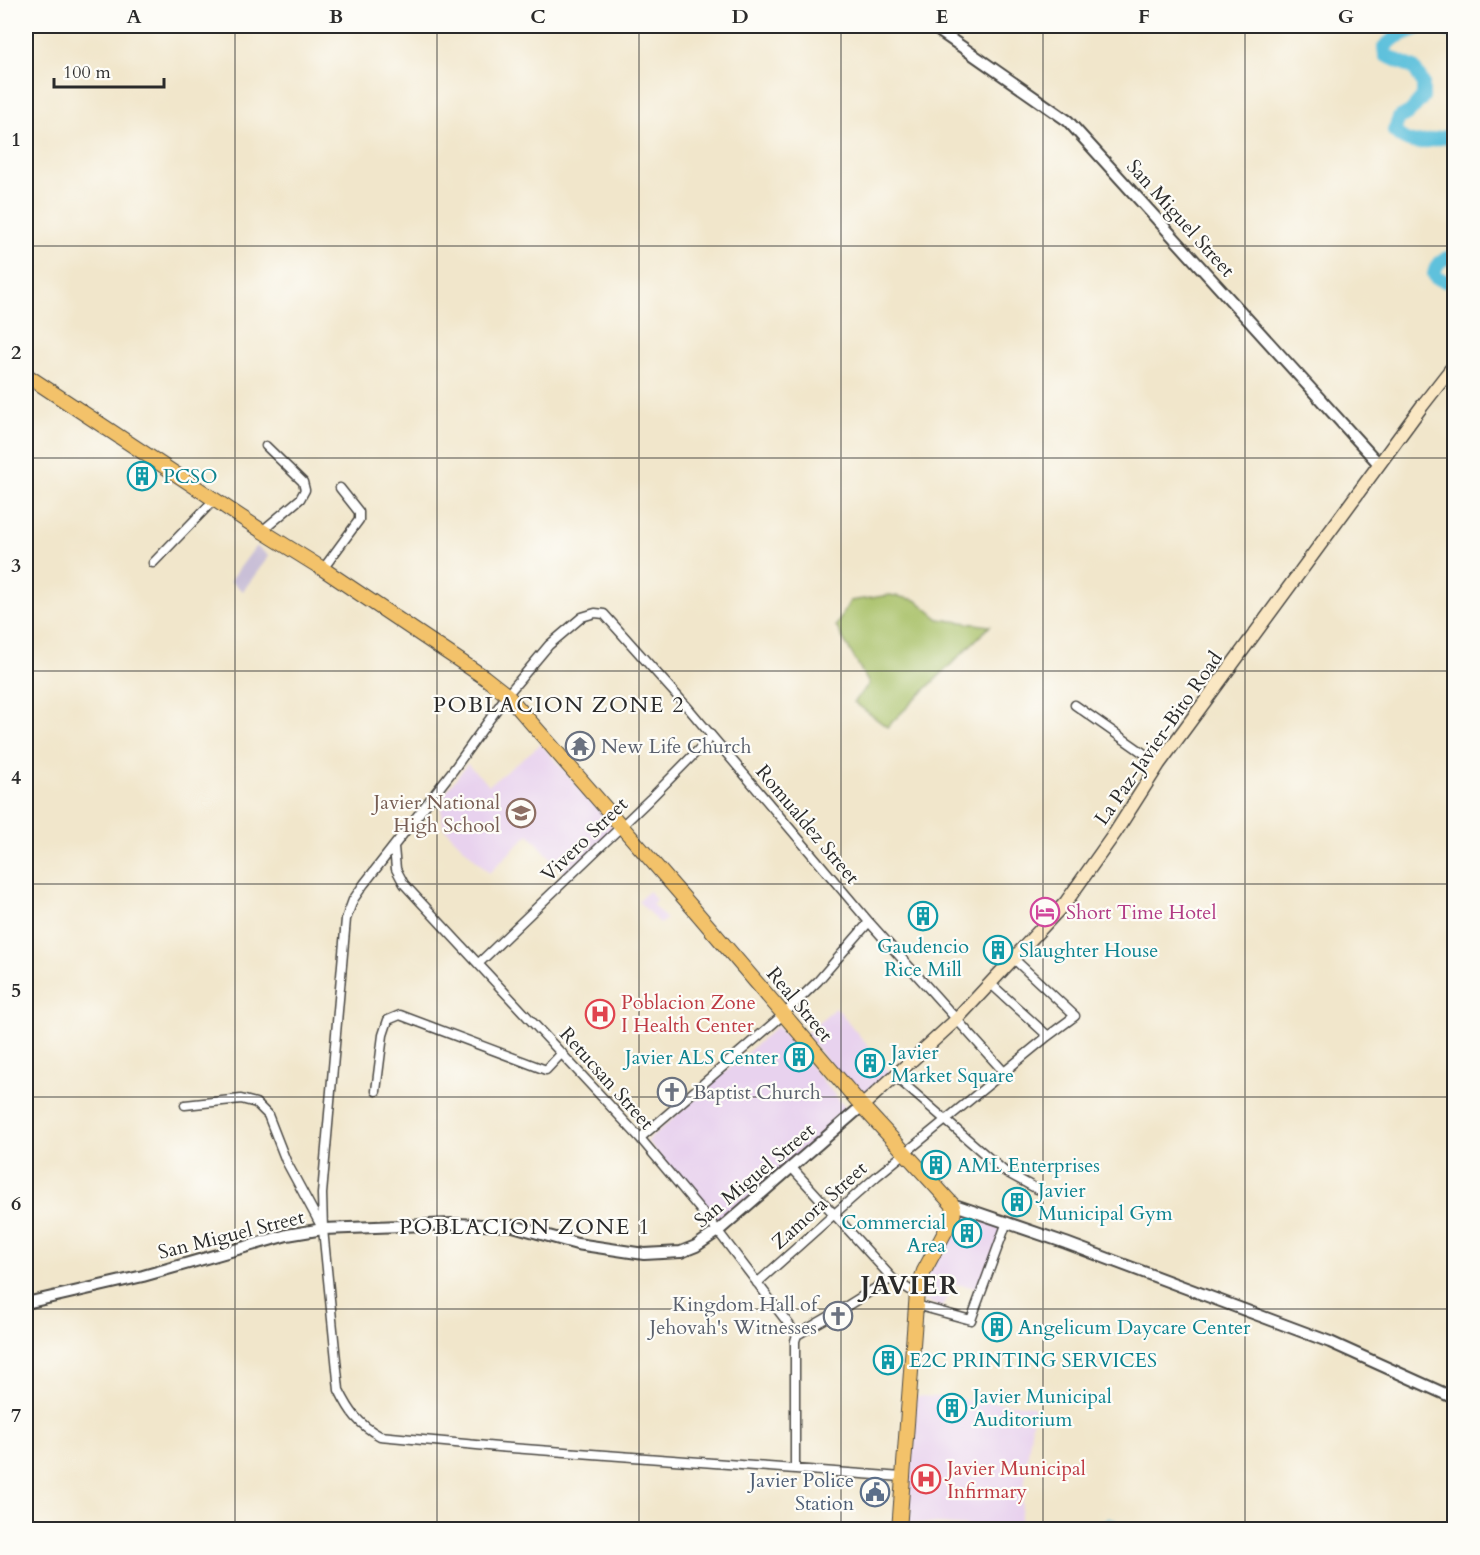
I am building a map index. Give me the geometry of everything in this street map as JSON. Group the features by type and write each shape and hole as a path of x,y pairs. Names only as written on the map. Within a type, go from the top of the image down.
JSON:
{"main road":[{"name":"La Paz-Javier-Bito Road","path":"862,1106 956,1020 1056,914 1159,764 1379,464 1455,365"},
{"name":"Real Street","path":"26,375 214,500 323,569 484,677 507,695 862,1106 952,1204"},
{"path":"899,1530 917,1298 924,1270 953,1218 952,1204"}],"street":[{"name":"San Miguel Street","path":"932,26 1068,121 1379,464"},
{"path":"262,531 300,499 305,490 303,482 266,446"},
{"path":"323,569 359,520 360,512 340,488"},
{"path":"153,563 214,500"},
{"name":"Romualdez Street","path":"507,695 549,645 582,617 596,613 604,614 612,620 869,922 1004,1072"},
{"path":"507,695 454,769 353,900 346,919 323,1173 323,1230 339,1390 350,1412 366,1428 380,1436 902,1477"},
{"path":"1076,705 1159,764"},
{"name":"Vivero Street","path":"478,963 711,737"},
{"name":"Retucsan Street","path":"394,847 396,869 404,884 640,1138 718,1232 797,1335"},
{"path":"640,1138 783,1015 818,981 869,922"},
{"path":"946,1120 1048,1036 1076,1016 1014,959"},
{"path":"991,984 1048,1036"},
{"path":"376,1091 383,1035 388,1020 400,1015 546,1070 562,1053"},
{"path":"896,1077 1004,1171 1037,1189"},
{"path":"185,1106 241,1099 256,1102 268,1115 286,1161 323,1230"},
{"name":"San Miguel Street","path":"26,1303 143,1276 287,1235 323,1230 453,1224 513,1226 577,1244 644,1254 681,1252 696,1246 718,1232 862,1106"},
{"name":"Zamora Street","path":"757,1282 946,1120"},
{"path":"792,1168 892,1278 910,1290 917,1298 971,1320 1007,1222"},
{"path":"952,1204 1007,1222 1330,1342 1455,1398"},
{"path":"795,1468 795,1341 797,1335 892,1278"}],"shaded area":[{"path":"256,546 269,556 243,591 230,581"},
{"name":"Javier National High School","path":"541,744 616,830 566,875 529,834 489,873 443,827 440,800 467,764 489,785"},
{"path":"649,891 656,900 652,904 666,919 660,924 638,901"},
{"name":"Javier Market Square","path":"836,1007 893,1077 862,1102 805,1034"},
{"path":"777,1026 849,1112 719,1226 647,1141"},
{"path":"964,1213 1005,1224 979,1288 954,1284 942,1307 921,1300 924,1281 958,1218"},
{"path":"913,1396 1034,1406 1019,1529 905,1522"}],"green space":[{"path":"890,595 916,600 939,619 990,626 887,727 854,702 869,684 836,626 850,601"}],"waterway":[{"path":"1424,26 1396,37 1384,47 1385,55 1414,68 1423,83 1423,97 1410,112 1399,118 1394,131 1402,138 1416,143 1454,136"},
{"path":"1426,26 1439,26 1454,33"},
{"path":"1454,256 1441,261 1434,274 1436,278 1454,284"},
{"path":"1097,1530 1100,1523 1110,1518 1117,1522 1119,1530"}],"place":[{"name":"PCSO","path":"142,476"},
{"name":"New Life Church","path":"580,746"},
{"name":"Javier National High School","path":"521,813"},
{"name":"Short Time Hotel","path":"1045,912"},
{"name":"Gaudencio Rice Mill","path":"923,916"},
{"name":"Slaughter House","path":"998,950"},
{"name":"Poblacion Zone I Health Center","path":"600,1014"},
{"name":"Javier ALS Center","path":"799,1057"},
{"name":"Javier Market Square","path":"870,1063"},
{"name":"Baptist Church","path":"672,1092"},
{"name":"AML Enterprises","path":"936,1165"},
{"name":"Javier Municipal Gym","path":"1017,1202"},
{"name":"Commercial Area","path":"967,1233"},
{"name":"Kingdom Hall of Jehovah's Witnesses","path":"838,1316"},
{"name":"Angelicum Daycare Center","path":"997,1327"},
{"name":"E2C PRINTING SERVICES","path":"888,1360"},
{"name":"Javier Municipal Auditorium","path":"952,1408"},
{"name":"Javier Municipal Infirmary","path":"926,1479"},
{"name":"Javier Police Station","path":"875,1492"}],"district":[{"name":"POBLACION ZONE 2","path":"559,704"},
{"name":"POBLACION ZONE 1","path":"525,1226"},
{"name":"JAVIER","path":"910,1285"}]}
